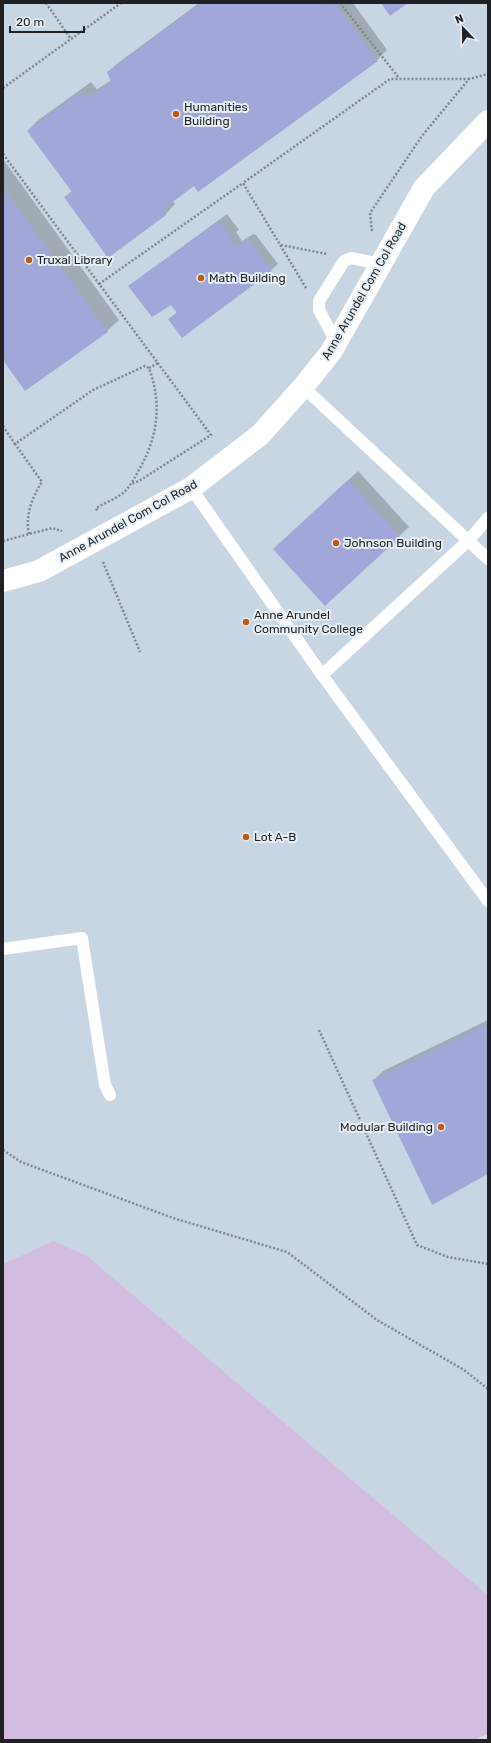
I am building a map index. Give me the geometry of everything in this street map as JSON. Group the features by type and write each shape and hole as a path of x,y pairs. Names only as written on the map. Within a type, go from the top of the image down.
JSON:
{"street":[{"name":"Anne Arundel Com Col Road","path":"3,581 39,571 191,488 260,434 304,387 336,342 424,188 488,121"}],"lane":[{"path":"336,342 319,310 319,301 344,261 351,258 383,260"},
{"path":"304,387 488,559"},
{"path":"191,488 322,675 488,901"},
{"path":"322,675 469,540 488,518"},
{"path":"3,949 82,938 105,1085 110,1095"}],"path":[{"path":"46,3 71,39"},
{"path":"3,88 121,3"},
{"path":"340,3 399,79"},
{"path":"99,284 390,79 469,80 488,74"},
{"path":"383,260 372,233 370,213 422,136 469,80"},
{"path":"3,154 211,435 140,481 131,485"},
{"path":"243,183 319,310"},
{"path":"280,245 351,258"},
{"path":"15,444 93,390 127,372 145,366 149,368 158,363"},
{"path":"100,514 96,508 122,494 131,485 146,459 156,426 158,410 157,395 149,368"},
{"path":"3,426 42,482 36,490 30,508 29,534"},
{"path":"3,541 52,528 65,532"},
{"path":"95,541 140,652"},
{"path":"319,1030 417,1245 448,1256 488,1264"},
{"path":"3,1150 21,1162 173,1218 287,1252 377,1320 464,1370 488,1389"}],"shaded area":[{"name":"Anne Arundel Community College","path":"3,3 488,3 488,1595 86,1255 53,1241 3,1264"},
{"path":"53,1241 86,1255 488,1595 488,1734 474,1740 3,1740 3,1264"}],"building":[{"name":"Humanities Building","path":"201,3 324,3 327,6 332,3 336,3 378,61 198,192 194,186 163,209 166,215 108,258 64,197 72,192 27,131 81,91 87,98 97,90 98,92 111,82 107,72"},
{"path":"381,3 408,3 390,16"},
{"name":"Truxal Library","path":"3,187 108,332 25,391 3,360"},
{"name":"Math Building","path":"219,220 232,237 230,239 235,247 245,240 250,241 272,271 182,338 168,319 177,313 171,305 152,317 128,286"},
{"name":"Johnson Building","path":"348,480 400,537 325,606 273,549"},
{"name":"Modular Building","path":"488,1024 488,1174 432,1205 372,1080"}],"place":[{"name":"Humanities Building","path":"176,114"},
{"name":"Truxal Library","path":"29,260"},
{"name":"Math Building","path":"201,278"},
{"name":"Johnson Building","path":"336,543"},
{"name":"Anne Arundel Community College","path":"246,622"},
{"name":"Lot A-B","path":"246,837"},
{"name":"Modular Building","path":"441,1127"}]}
